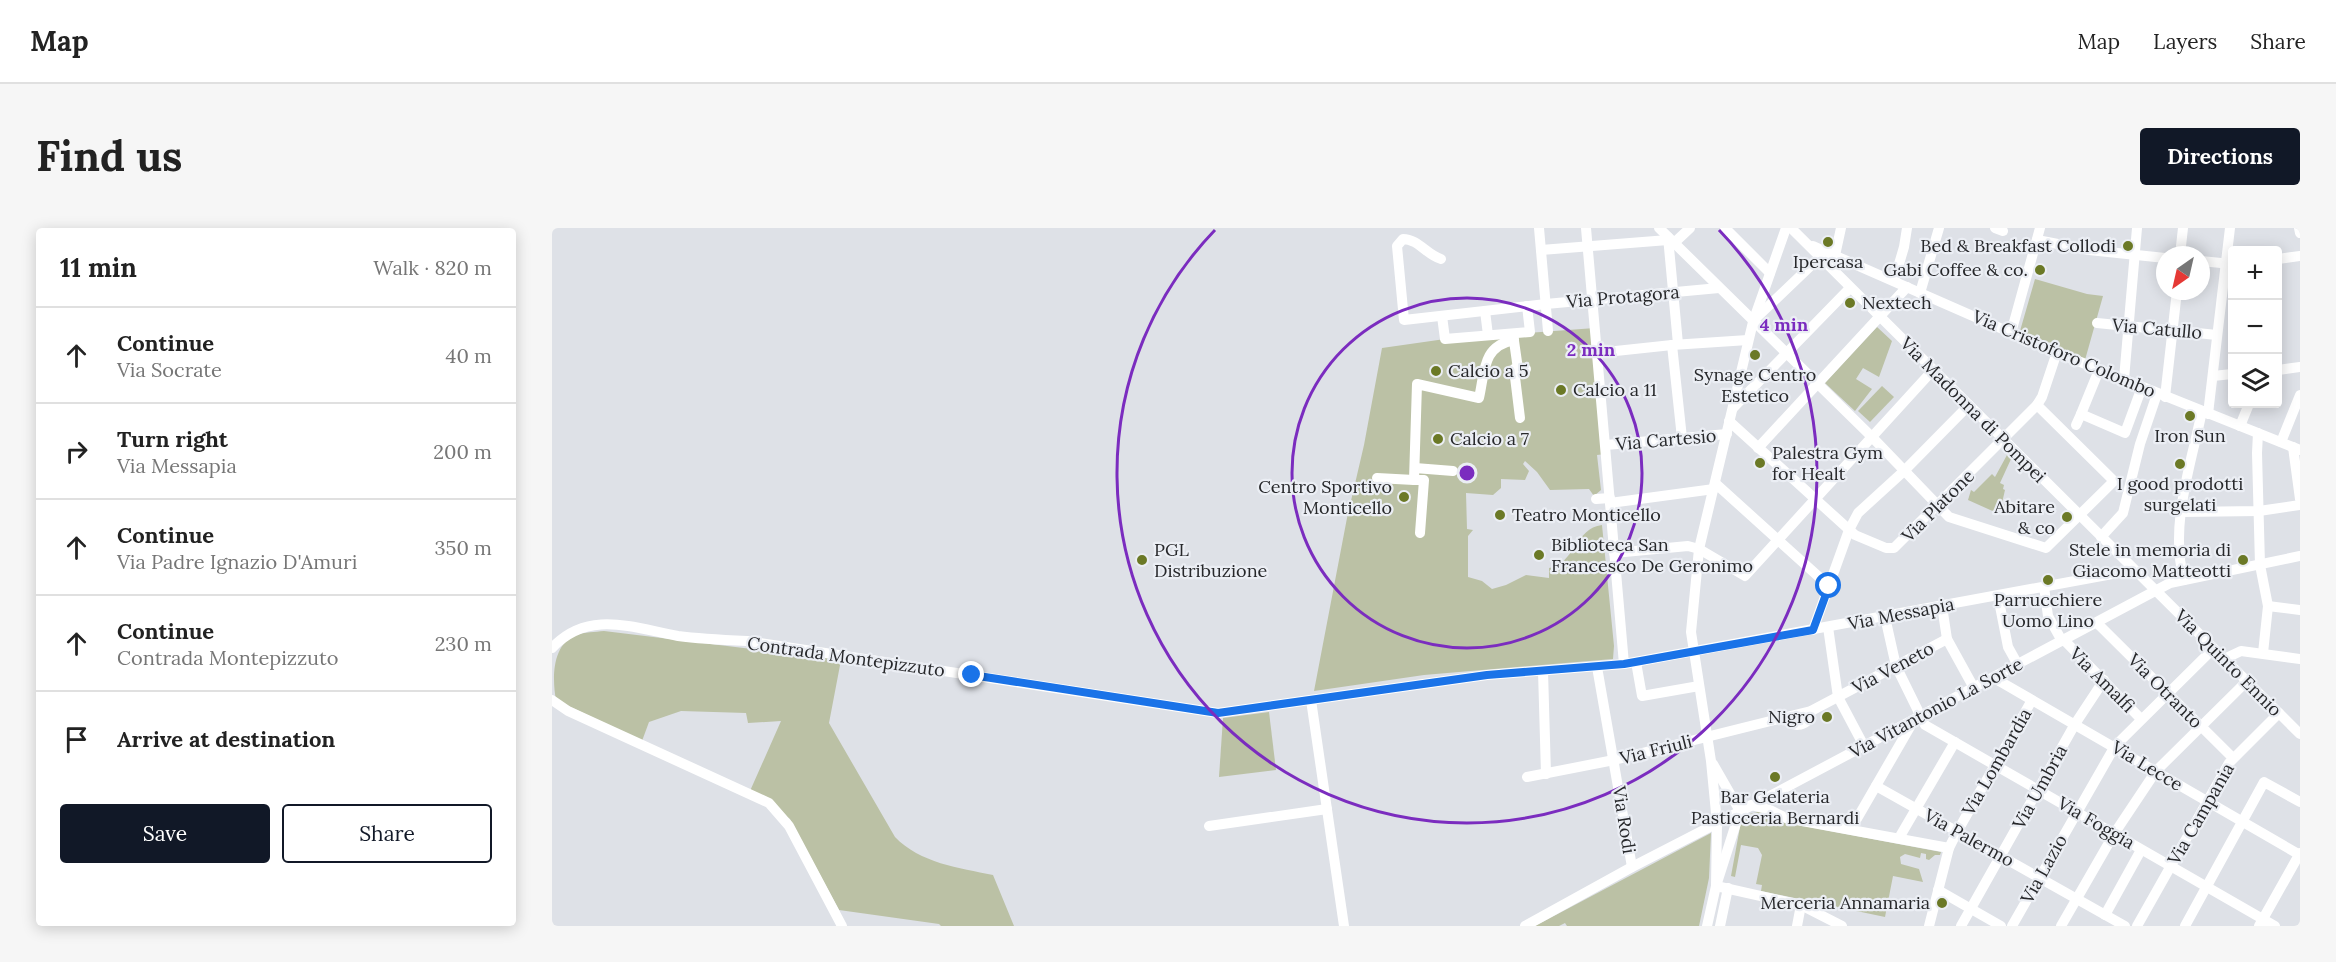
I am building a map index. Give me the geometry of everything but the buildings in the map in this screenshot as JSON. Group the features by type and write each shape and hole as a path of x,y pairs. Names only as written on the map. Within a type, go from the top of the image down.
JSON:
{"street":[{"path":"1539,228 1548,331"},
{"path":"1586,228 1624,664"},
{"path":"1659,228 1817,382 1949,517 2046,548 2114,481"},
{"path":"1541,250 1670,240 1690,228"},
{"path":"1725,228 1770,273"},
{"path":"1716,886 1717,823 1711,761 1691,632 1699,549 1748,340 1786,228"},
{"path":"1791,228 1806,242 1827,256"},
{"path":"1753,322 1827,256 1841,228"},
{"path":"1894,281 1907,228"},
{"path":"1920,293 1939,228"},
{"path":"2011,333 2040,228"},
{"path":"2124,380 2137,228"},
{"path":"2181,246 2183,228"},
{"path":"2230,228 2230,246"},
{"path":"2299,228 2300,233"},
{"name":"Via Protagora","path":"1441,259 1433,257 1411,239 1403,239 1397,246 1404,320 1719,288"},
{"path":"1670,240 1682,438"},
{"path":"2037,240 2089,250 2156,257"},
{"name":"Via Madonna di Pompei","path":"1827,256 1831,268 1850,288 2155,592"},
{"name":"Via Cristoforo Colombo","path":"1827,256 1894,281 2099,370 2296,448"},
{"path":"2282,258 2300,256"},
{"path":"2210,262 2228,264"},
{"path":"2184,580 2180,559 2181,512 2213,376 2217,334 2228,270"},
{"path":"1758,448 1907,287"},
{"path":"1730,415 1786,353 1850,288"},
{"path":"2101,537 2123,513 2140,444 2161,395 2173,331 2176,300"},
{"path":"1414,480 1417,384 1479,398 1484,367 1490,353 1496,346 1513,337 1530,332 1527,306"},
{"path":"1485,311 1488,335"},
{"path":"1443,316 1445,339 1488,335 1513,337"},
{"name":"Via Catullo","path":"2097,323 2217,334"},
{"path":"1513,337 1522,369 1514,369 1521,418"},
{"path":"1597,353 1748,340"},
{"path":"2056,352 2042,397 2037,405 2114,481 2131,486"},
{"path":"2282,369 2300,367"},
{"path":"1614,553 1688,546 1699,549 1745,576 1933,370"},
{"path":"2076,425 2099,370"},
{"path":"2213,376 2228,374"},
{"path":"2081,414 2125,434 2142,387"},
{"path":"2281,442 2300,395"},
{"path":"1813,630 1849,530 1858,513 1904,471 1969,405"},
{"name":"Via Platone","path":"1730,415 1758,448 1849,530 1868,542 1894,548 2037,405"},
{"path":"2240,426 2247,408"},
{"path":"2258,433 2256,453 2260,565 2268,606 2263,653"},
{"name":"Via Cartesio","path":"1606,445 1727,434"},
{"path":"2296,448 2300,499"},
{"path":"1415,468 1453,471"},
{"path":"1377,478 1424,480 1420,533"},
{"path":"1596,500 1610,501 1715,486 1778,538 1829,586"},
{"path":"2181,512 2259,511 2300,505"},
{"name":"Via Vitantonio La Sorte","path":"1525,926 1632,867 1917,719 2170,583 2300,556"},
{"name":"Via Messapia","path":"1311,700 1487,675 1624,664 2134,570"},
{"name":"Via Amalfi","path":"2044,587 2048,616 2063,641 2141,719"},
{"name":"Via Quinto Ennio","path":"2155,592 2300,734"},
{"path":"1998,596 2008,647 2018,665"},
{"path":"1942,606 1947,639 1974,688"},
{"path":"2268,606 2300,610"},
{"path":"1851,829 1917,719 1896,666 1885,617"},
{"name":"Contrada Montepizzuto","path":"552,648 576,629 610,623 681,636 747,641 1218,713 1311,700"},
{"name":"Via Otranto","path":"2097,623 2233,758"},
{"path":"1828,627 1838,697 1864,746"},
{"name":"Via Veneto","path":"1838,697 1947,639"},
{"name":"Via Lazio","path":"2012,926 2115,746 2213,649"},
{"path":"2224,659 2241,651 2300,659"},
{"path":"1636,662 1642,696 1698,686"},
{"name":"Via Rodi","path":"1597,667 1632,867"},
{"path":"1543,671 1546,774"},
{"name":"Via Lecce","path":"1994,678 2300,854"},
{"name":"Via Umbria","path":"1961,926 2075,724 2104,680"},
{"path":"2061,926 2114,834 2156,771 2247,681"},
{"name":"Via Friuli","path":"1527,777 1614,760 1784,718 1811,711 1838,697"},
{"path":"552,700 568,711 768,803 789,826 842,926"},
{"path":"1311,700 1344,926"},
{"name":"Via Lombardia","path":"1929,926 1949,848 2032,700"},
{"path":"2281,716 2300,721"},
{"name":"Via Campania","path":"2137,926 2233,758 2281,716"},
{"name":"Via Foggia","path":"1917,719 2207,888 2260,922 2275,926"},
{"path":"1888,734 1897,750"},
{"path":"1899,838 1955,742"},
{"path":"1707,926 1716,886 1740,811 1711,761"},
{"path":"2186,926 2264,782 2300,802"},
{"name":"Via Palermo","path":"1876,786 2125,926"},
{"path":"1768,797 1776,814"},
{"path":"1751,805 1770,810 1786,818 1949,848"},
{"path":"1209,826 1327,809"},
{"path":"2105,915 2141,850"},
{"path":"2260,922 2300,854"},
{"path":"1716,886 1802,905 1842,926"},
{"path":"1720,926 1728,888"},
{"path":"1938,890 2001,926"},
{"path":"1797,926 1802,905"}],"green space":[{"path":"2035,279 2087,294 2103,296 2085,360 2020,331"},
{"path":"1877,327 1892,341 1879,377 1863,368 1856,379 1872,389 1855,411 1825,383"},
{"name":"Centro Sportivo Monticello","path":"1595,328 1606,454 1597,455 1601,490 1594,496 1589,489 1550,490 1537,472 1525,461 1523,464 1529,471 1525,480 1501,479 1501,488 1493,495 1466,493 1467,529 1473,530 1468,536 1468,577 1482,581 1492,589 1526,575 1549,578 1549,568 1564,560 1586,532 1602,525 1614,646 1613,659 1424,675 1314,691 1382,348 1445,339"},
{"path":"1882,386 1894,397 1870,422 1858,411"},
{"path":"2007,455 2011,459 2000,483 2004,485 2005,490 2002,503 2009,507 2007,514 1997,513 1968,500 1971,490 1974,492 1992,474 1995,477"},
{"path":"604,631 841,660 829,723 895,837 905,846 928,859 993,875 1014,926 941,926 839,910 790,819 750,791 781,721 748,723 746,713 681,711 649,722 642,741 556,700 554,673 562,646 576,635"},
{"path":"1269,712 1276,770 1219,777 1223,718"},
{"path":"1761,811 1768,814 1771,820 1941,852 1940,855 1935,855 1929,860 1926,859 1926,854 1921,853 1920,858 1905,854 1900,857 1901,864 1919,869 1923,882 1893,876 1885,917 1761,891 1762,885 1756,884 1762,855 1758,848 1741,845 1735,877 1731,876 1742,816"},
{"path":"1711,833 1709,878 1699,926 1567,926 1565,923 1559,926 1535,926"}],"place":[{"name":"Ipercasa","path":"1828,242"},
{"name":"Bed & Breakfast Collodi","path":"2128,246"},
{"name":"Gabi Coffee & co.","path":"2040,270"},
{"name":"Nextech","path":"1850,303"},
{"name":"Synage Centro Estetico","path":"1755,355"},
{"name":"Calcio a 5","path":"1436,371"},
{"name":"Calcio a 11","path":"1561,390"},
{"name":"Iron Sun","path":"2190,416"},
{"name":"Calcio a 7","path":"1438,439"},
{"name":"Palestra Gym for Healt","path":"1760,463"},
{"name":"I good prodotti surgelati","path":"2180,464"},
{"name":"Centro Sportivo Monticello","path":"1404,497"},
{"name":"Teatro Monticello","path":"1500,515"},
{"name":"Abitare & co","path":"2067,517"},
{"name":"Biblioteca San Francesco De Geronimo","path":"1539,555"},
{"name":"PGL Distribuzione","path":"1142,560"},
{"name":"Stele in memoria di Giacomo Matteotti","path":"2243,560"},
{"name":"Parrucchiere Uomo Lino","path":"2048,580"},
{"name":"Nigro","path":"1827,717"},
{"name":"Bar Gelateria Pasticceria Bernardi","path":"1775,777"},
{"name":"Merceria Annamaria","path":"1942,903"}],"route":[{"path":"972,675 1218,713 1487,675 1624,664 1813,630 1829,586"}]}
